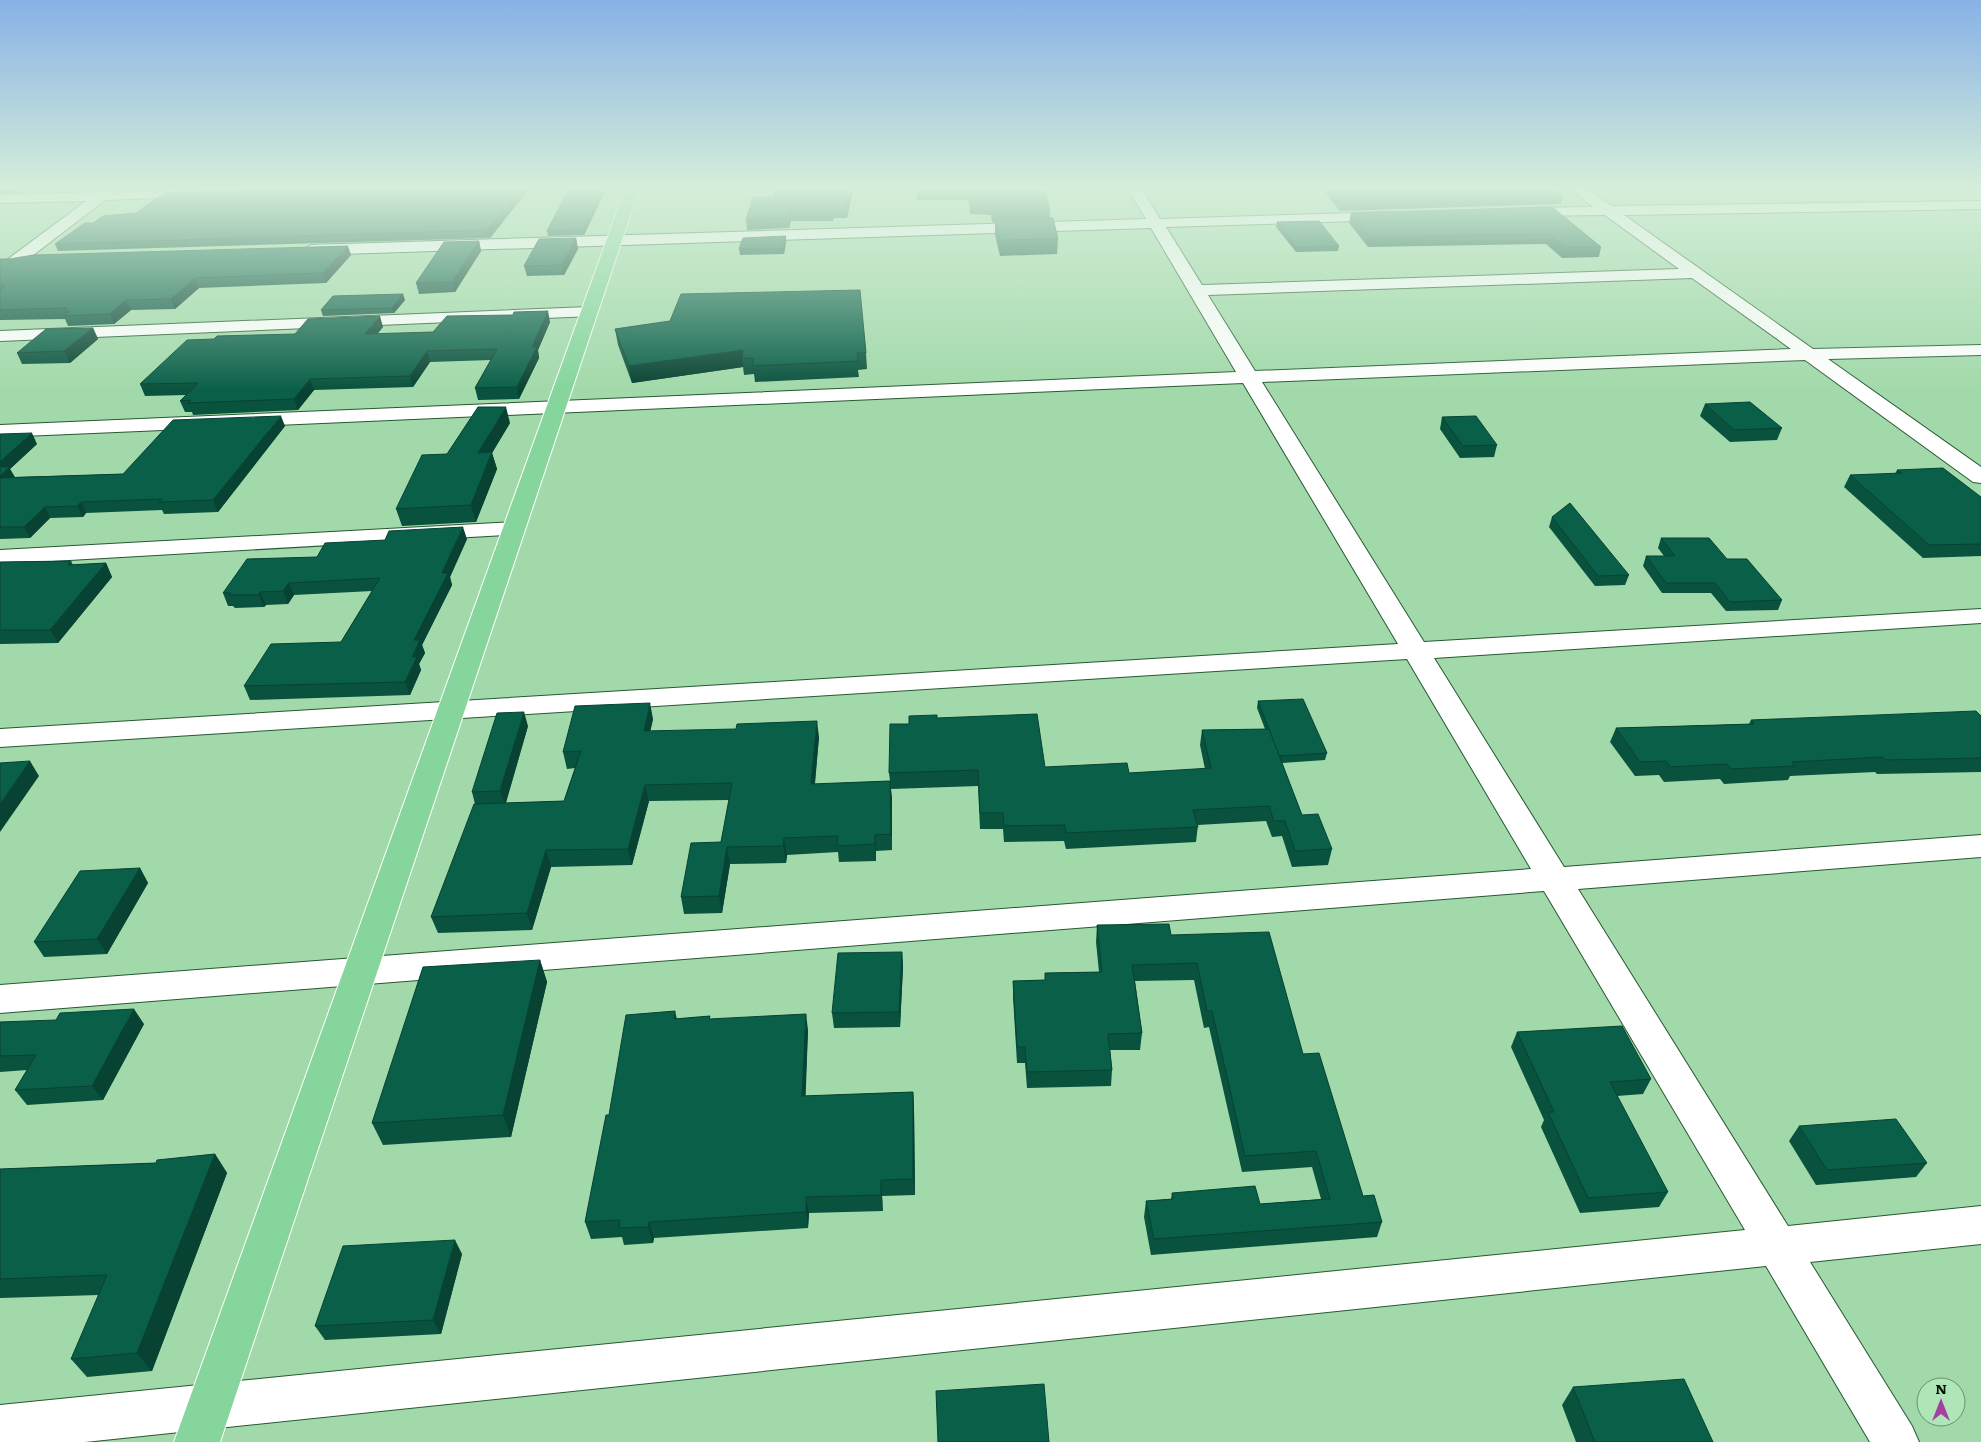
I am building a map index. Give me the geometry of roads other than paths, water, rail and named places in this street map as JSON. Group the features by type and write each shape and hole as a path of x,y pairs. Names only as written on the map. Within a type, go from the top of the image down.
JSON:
{"main road":[{"path":"203,1425 608,256"}],"street":[{"path":"0,273 22,256"},
{"path":"1175,256 1896,1442"},
{"path":"1673,256 1981,476"},
{"path":"0,260 47,259"},
{"path":"1196,290 1696,273"},
{"path":"0,336 588,312"},
{"path":"0,431 1810,354 1981,350"},
{"path":"0,557 513,529"},
{"path":"0,738 1981,616"},
{"path":"0,999 1981,846"},
{"path":"0,1428 203,1425 1777,1246 1981,1225"}]}
